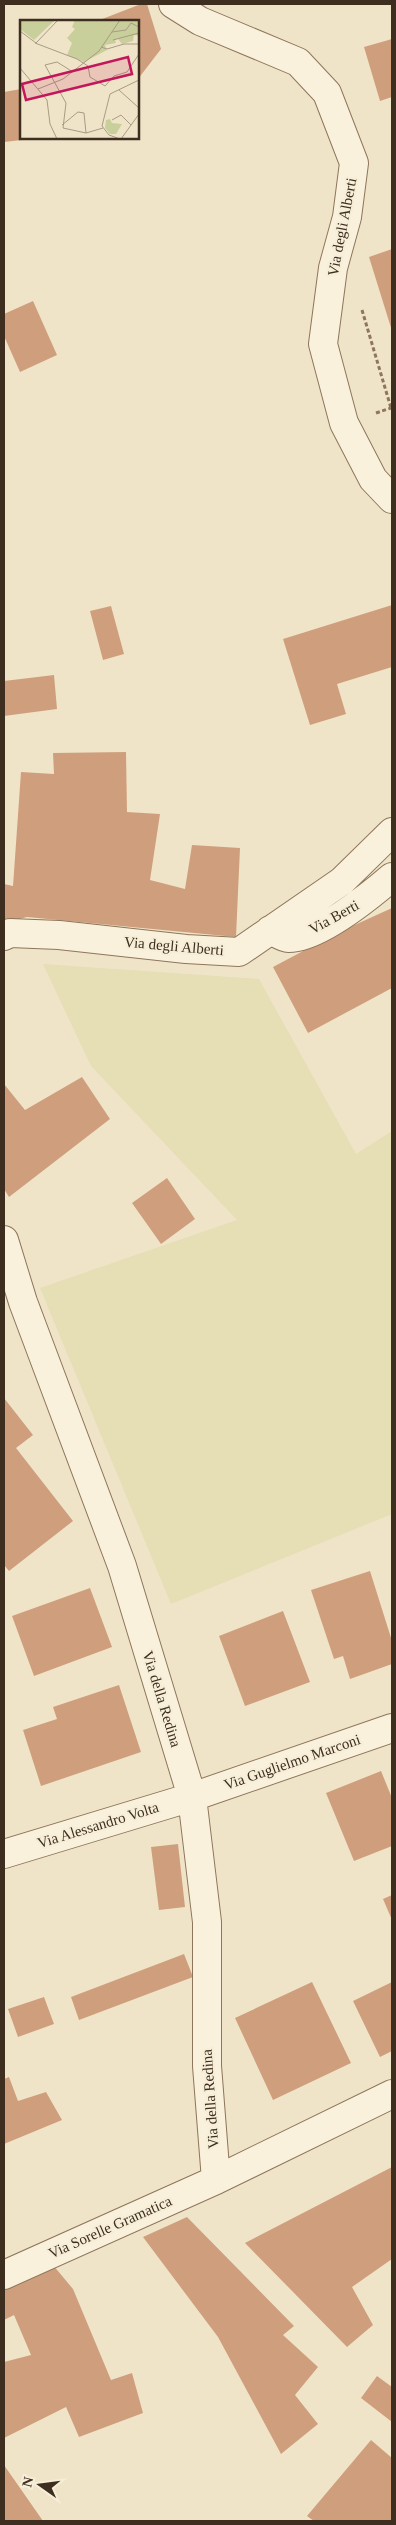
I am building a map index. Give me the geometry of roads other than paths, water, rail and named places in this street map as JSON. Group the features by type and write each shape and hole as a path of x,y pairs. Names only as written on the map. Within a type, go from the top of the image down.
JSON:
{"street":[{"name":"Via degli Alberti","path":"173,4 200,21 298,62 327,93 354,163 347,216 333,268 323,344 344,423 374,479 392,499"},
{"name":"Via degli Alberti","path":"4,936 10,933 60,935 186,949 239,952 342,881 392,832"},
{"name":"Via Berti","path":"270,930 288,938 313,932 361,903 392,877"},
{"name":"Via della Redina","path":"4,1240 13,1307 122,1566 192,1797 206,1922 207,2066 216,2180"},
{"name":"Via Guglielmo Marconi","path":"192,1797 392,1728"},
{"name":"Via Alessandro Volta","path":"4,1854 192,1797"},
{"name":"Via Sorelle Gramatica","path":"4,2275 216,2180 384,2097"}]}
